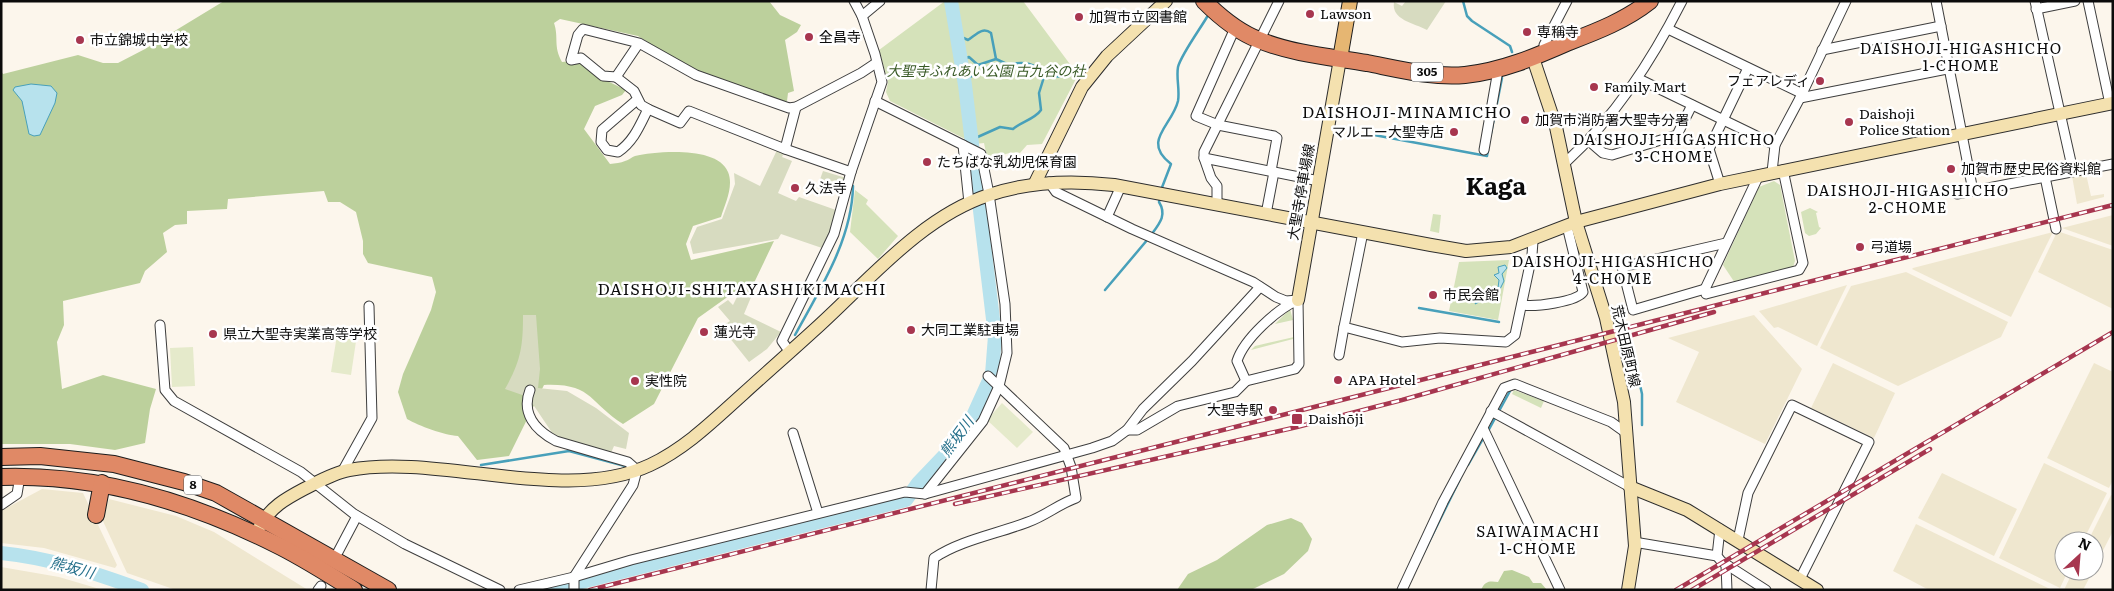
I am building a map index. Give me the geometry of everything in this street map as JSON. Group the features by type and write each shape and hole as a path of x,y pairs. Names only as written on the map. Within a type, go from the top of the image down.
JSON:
{"highway":[{"name":"305","path":"1204,1 1235,28 1258,40 1281,48 1409,71 1463,75 1498,70 1539,55 1612,25 1636,12 1650,1"},
{"name":"8","path":"1,457 40,456 130,467 184,482 216,493 388,590"},
{"name":"8","path":"1,477 20,476 102,483 199,510 255,534 354,590"},
{"path":"96,515 102,483"}],"main road":[{"path":"1340,59 1350,1"}],"street":[{"path":"789,352 782,341 834,234 851,172 882,82 862,16 854,1"},
{"path":"862,16 880,1"},
{"path":"1035,183 1082,87 1107,56 1166,1"},
{"path":"1217,205 1217,186 1211,178 1204,158 1204,152 1278,1"},
{"path":"1539,55 1568,1"},
{"path":"1565,163 1588,140 1639,79 1682,1"},
{"path":"1759,175 1705,289 1706,294 1799,270 1803,262 1778,171 1775,145 1801,96 1846,1"},
{"path":"1936,1 1947,69 1973,191"},
{"path":"2073,171 2036,5 2075,1"},
{"path":"255,534 273,508 285,499 316,482 342,472 373,467 396,467 560,480 594,480 637,470 668,455 689,441 895,255 932,225 970,202 989,194 1035,183 1089,182 1121,186 1311,224 1466,250 1511,248 1533,241 1571,224 1720,184 2112,103 2088,1"},
{"path":"1822,50 1941,26"},
{"path":"1235,28 1196,116 1218,125 1277,138 1266,214"},
{"path":"1668,28 1801,96 1947,69"},
{"path":"851,172 785,149 689,111 680,123 641,105 634,91 616,78 603,76 581,58 571,60 580,30 639,43 696,75 783,106 796,107 861,73 876,62"},
{"path":"616,78 639,43"},
{"name":"荒木田原町線","path":"1539,55 1565,163 1571,224 1606,318 1624,402 1634,542 1628,590"},
{"name":"大聖寺停車場線","path":"1298,300 1340,59"},
{"path":"1720,184 1709,149 1748,68"},
{"path":"1484,150 1498,70"},
{"path":"1639,79 1775,145"},
{"path":"638,99 602,130 601,142 604,148 618,152 628,145 648,109"},
{"path":"875,101 981,154 989,194 1005,304 1007,343 1005,364 999,386 983,421 923,493"},
{"path":"1588,140 1603,153 1612,155 1677,135 1692,105"},
{"path":"785,149 796,107"},
{"path":"964,146 970,202"},
{"path":"1204,158 1319,182"},
{"path":"1957,194 2113,164"},
{"path":"2045,178 2056,229"},
{"path":"1049,182 1056,192 1107,217 1220,266 1286,301 1298,300"},
{"path":"1107,217 1121,186"},
{"path":"1522,305 1536,306 1576,298 1583,292 1571,224"},
{"path":"1339,355 1363,232"},
{"path":"1344,327 1402,342 1440,338 1506,342 1514,335 1522,305 1533,241"},
{"path":"1705,289 1633,310 1622,267 1726,243"},
{"path":"519,590 574,584 631,560 905,492 923,493 1112,441 1127,430 1143,409 1192,361 1260,287"},
{"path":"1127,430 1137,430 1187,403 1235,392 1246,381 1295,369 1299,364 1298,300"},
{"path":"1246,381 1237,361 1242,350 1278,311 1298,300"},
{"path":"342,472 372,418 369,306"},
{"path":"160,325 165,390 174,401 234,433 316,482 357,516 405,544 500,590"},
{"path":"931,590 934,558 946,550 1029,522 1062,503 1076,498 1073,478 1064,448 988,376"},
{"path":"1402,590 1443,502 1504,388 1515,384 1611,422 1625,432"},
{"path":"530,390 525,402 529,415 545,436 628,462 637,470"},
{"path":"1738,540 1748,493 1792,405 1869,442 1800,579"},
{"path":"1492,411 1630,487 1687,510 1817,590"},
{"path":"1483,428 1560,590"},
{"path":"793,433 818,513"},
{"path":"574,584 633,485 637,470"},
{"path":"1,505 17,494 20,476"},
{"path":"338,552 357,516"},
{"path":"1717,556 1720,529"},
{"path":"1634,542 1717,556 1726,566 1766,590"},
{"path":"1726,566 1726,590"}],"shaded area":[{"path":"2086,174 2091,196 2104,194 2104,197 2077,204 2072,176"},
{"path":"2113,215 2113,246 2062,228"},
{"path":"2053,232 2011,317 1912,269 1913,268"},
{"path":"2060,232 2113,250 2113,309 2038,272 2056,234"},
{"path":"1906,272 2008,322 2001,337 1898,386 1820,348 1851,286"},
{"path":"1847,285 1817,346 1778,327 1774,328 1759,311"},
{"path":"1754,315 1802,369 1765,444 1676,402 1699,352 1668,338"},
{"path":"1833,363 1895,393 1874,438 1811,408"},
{"path":"2094,363 2113,372 2113,480 2109,488 2047,458"},
{"path":"2044,463 2107,493 2088,531 2054,531 2054,581 2063,581 2060,588 1999,558"},
{"path":"1942,473 2017,509 1994,556 1918,518"},
{"path":"42,489 83,493 117,565 115,568 44,548 1,543 1,511"},
{"path":"2111,495 2113,496 2113,531 2104,549 2104,531 2093,531"},
{"path":"109,499 176,516 214,532 308,590 176,590 127,573 102,519"},
{"path":"1916,524 2052,590 1929,590 1893,571"},
{"path":"1,567 59,577 103,590 4,590 1,587"},
{"path":"2068,581 2088,581 2083,590 2064,590"}],"green space":[{"path":"224,1 769,1 780,15 801,25 797,32 785,40 794,91 788,93 787,101 780,102 690,69 638,36 560,19 554,23 557,47 562,62 581,60 603,79 626,90 622,95 595,106 584,129 610,164 623,162 635,156 686,152 712,158 722,164 728,172 730,183 721,217 693,226 686,244 691,260 774,241 753,285 740,288 698,318 654,404 623,424 582,391 560,385 544,385 509,456 477,460 458,436 432,430 407,419 398,392 403,374 431,310 436,292 432,277 368,263 363,254 363,241 356,212 340,202 328,202 324,191 228,199 227,209 187,211 187,224 175,225 163,233 167,252 145,271 140,283 63,301 64,325 57,342 62,389 103,375 156,389 150,409 145,443 115,450 70,444 1,444 1,71 3,74 78,55 103,63 118,63 145,49"},
{"name":"大聖寺ふれあい公園 古九谷の社","path":"945,1 1023,1 1078,75 1042,144 1027,145 1020,153 1002,156 989,167 984,143 975,144 890,101 886,92 888,82 879,50"},
{"path":"1406,1 1446,1 1427,30 1405,20 1396,13 1394,2 1402,6"},
{"path":"777,150 784,153 782,157 792,161 778,193 796,201 799,197 836,210 822,248 781,234 778,239 693,254 690,242 697,227 722,219 735,184 734,173 760,186"},
{"path":"823,171 846,178 841,195 817,188"},
{"path":"1774,181 1780,185 1795,261 1793,267 1735,283 1723,265 1759,187"},
{"path":"855,190 868,200 866,204 898,236 878,259 850,232"},
{"path":"1810,208 1818,212 1816,213 1819,227 1821,228 1816,234 1809,236 1805,233 1801,212"},
{"path":"1433,214 1441,215 1439,233 1430,231"},
{"path":"1509,260 1498,320 1449,311 1459,262"},
{"path":"747,287 754,290 744,314 781,332 767,349 749,362 721,327 730,321 718,307 728,300 733,305 741,289"},
{"path":"1290,309 1293,320 1275,324"},
{"path":"523,315 536,315 540,369 538,388 567,391 596,408 629,433 626,449 614,446 611,453 555,437 528,397 505,389 515,370 520,353"},
{"path":"358,328 351,375 331,372 338,329"},
{"path":"1294,337 1293,339 1251,350 1255,346"},
{"path":"193,347 195,386 172,387 170,348"},
{"path":"1514,390 1544,401 1541,408 1512,394"},
{"path":"1002,403 1033,432 1017,448 987,420"},
{"path":"1291,518 1302,523 1312,539 1308,551 1284,574 1251,590 1177,590 1188,574 1217,560 1267,525"},
{"path":"1512,570 1529,577 1533,583 1541,583 1547,590 1481,590 1488,582 1498,582 1504,571"}],"water":[{"path":"31,84 51,86 57,93 55,103 40,135 34,136 29,134 22,101 13,90 15,87"},
{"path":"1505,265 1507,268 1502,274 1504,281 1498,293 1475,304 1477,300 1498,288 1499,280 1494,275 1499,273 1498,267"}],"waterway":[{"name":"熊坂川","path":"550,590 906,500 918,483 959,440 968,427 992,374 995,336 965,85 951,1"},
{"path":"1463,1 1467,16 1510,46 1512,52"},
{"path":"1161,190 1171,164 1162,156 1158,141 1178,101 1178,67 1207,17"},
{"path":"957,35 968,40 982,31 988,31 991,33 996,59 1009,65 1029,64 1038,68 1044,77"},
{"path":"961,60 969,57 978,65"},
{"path":"964,79 972,76 978,65 996,59"},
{"path":"971,140 1000,127 1013,129 1035,116 1041,110 1039,93 1044,77 1069,76"},
{"path":"1491,133 1502,78"},
{"path":"1374,135 1487,156 1488,150"},
{"path":"795,335 824,282 841,245 847,226 853,186"},
{"path":"1151,235 1160,223 1162,215 1160,198"},
{"path":"1105,290 1148,239"},
{"path":"1419,308 1499,322"},
{"path":"1631,344 1642,394 1642,425"},
{"path":"1487,433 1510,391"},
{"path":"1468,465 1484,437"},
{"path":"481,465 569,451 625,466"},
{"path":"1423,554 1460,479"},
{"name":"熊坂川","path":"1,553 55,562 142,590"}],"railway":[{"path":"590,590 2113,205"},
{"path":"955,504 1297,427 1402,400 1714,312"},
{"path":"1676,590 2113,332"},
{"path":"1692,590 1930,449"}],"place":[{"name":"Lawson","path":"1310,14"},
{"name":"加賀市立図書館","path":"1079,17"},
{"name":"専稱寺","path":"1527,32"},
{"name":"全昌寺","path":"809,37"},
{"name":"市立錦城中学校","path":"80,40"},
{"name":"フェアレディ","path":"1820,81"},
{"name":"Family Mart","path":"1594,87"},
{"name":"加賀市消防署大聖寺分署","path":"1525,120"},
{"name":"Daishoji Police Station","path":"1849,122"},
{"name":"マルエー大聖寺店","path":"1454,132"},
{"name":"たちばな乳幼児保育園","path":"927,162"},
{"name":"加賀市歴史民俗資料館","path":"1951,169"},
{"name":"久法寺","path":"795,188"},
{"name":"弓道場","path":"1860,247"},
{"name":"市民会館","path":"1433,295"},
{"name":"大同工業駐車場","path":"911,330"},
{"name":"蓮光寺","path":"704,332"},
{"name":"県立大聖寺実業高等学校","path":"213,334"},
{"name":"APA Hotel","path":"1338,380"},
{"name":"実性院","path":"635,381"},
{"name":"大聖寺駅","path":"1273,410"},
{"name":"Daishōji","path":"1297,419"}],"district":[{"name":"DAISHOJI-HIGASHICHO 1-CHOME","path":"1961,58"},
{"name":"DAISHOJI-MINAMICHO","path":"1407,112"},
{"name":"DAISHOJI-HIGASHICHO 3-CHOME","path":"1674,148"},
{"name":"Kaga","path":"1496,187"},
{"name":"DAISHOJI-HIGASHICHO 2-CHOME","path":"1908,200"},
{"name":"DAISHOJI-HIGASHICHO 4-CHOME","path":"1613,270"},
{"name":"DAISHOJI-SHITAYASHIKIMACHI","path":"742,289"},
{"name":"SAIWAIMACHI 1-CHOME","path":"1538,540"}]}
